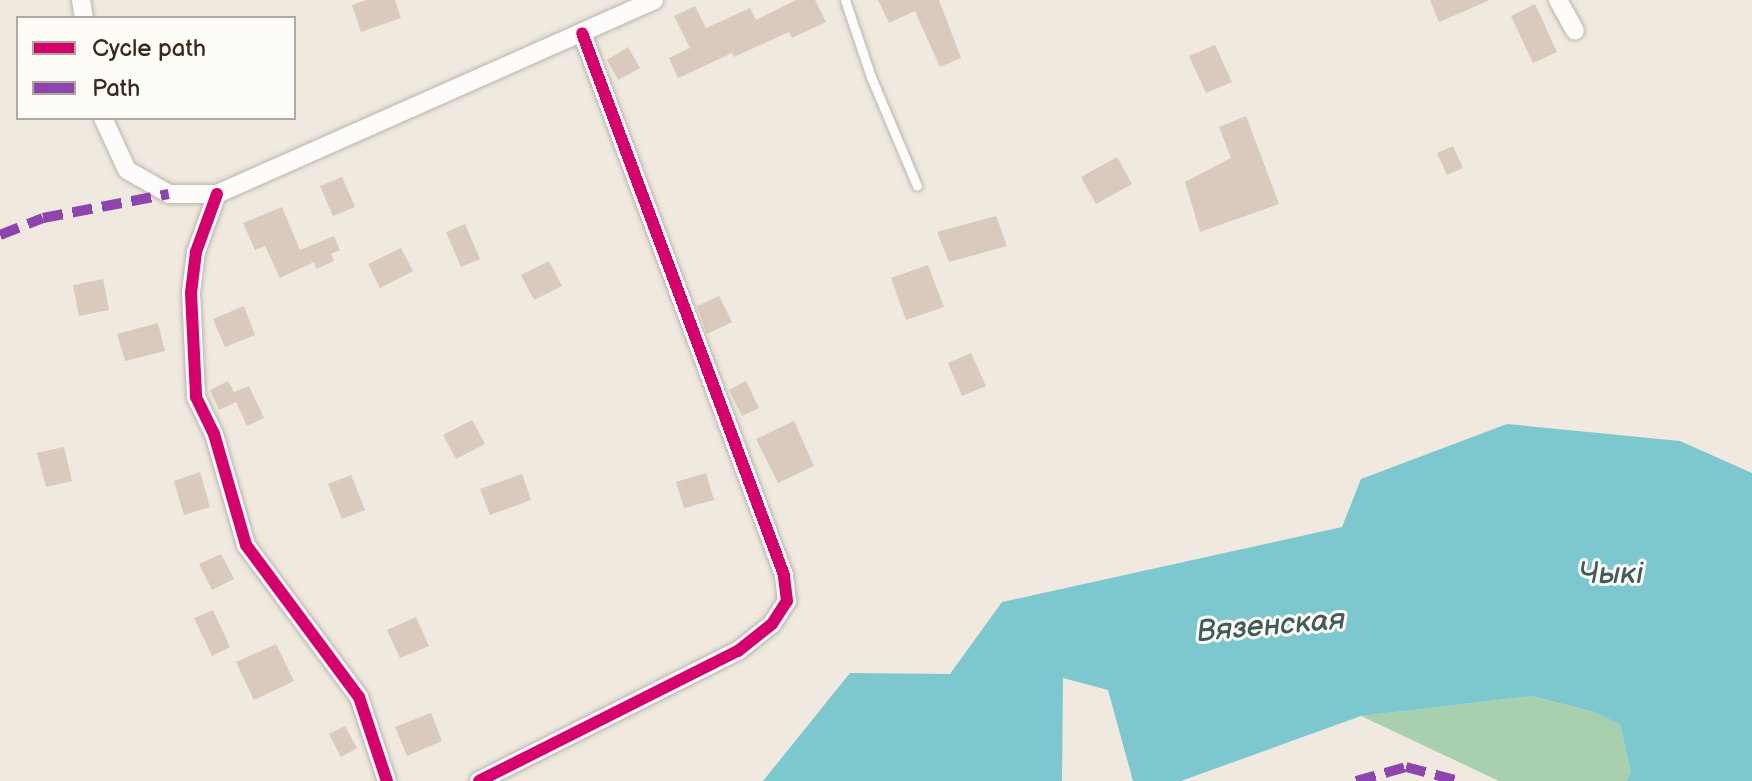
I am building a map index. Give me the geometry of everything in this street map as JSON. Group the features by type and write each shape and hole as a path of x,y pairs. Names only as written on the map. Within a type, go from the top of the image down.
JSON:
{"street":[{"path":"104,120 127,170 169,194 217,194 654,0"},
{"path":"1558,0 1575,31"},
{"path":"479,781 738,651 772,624 787,601 784,575 582,33"},
{"path":"217,194 196,252 191,293 196,397 214,434 246,545 359,697 387,781"}],"lane":[{"path":"845,0 871,77 917,186"}],"green space":[{"path":"1532,696 1594,712 1620,725 1631,772 1626,781 1499,781 1361,716"}],"water":[{"name":"Чыкі","path":"1507,424 1680,441 1752,473 1752,781 1626,781 1631,772 1620,725 1594,712 1532,696 1361,716 1181,781 1133,781 1108,690 1063,678 1062,781 763,781 850,673 950,674 1002,602 1342,527 1361,479"}],"building":[{"path":"366,0 395,0 401,18 361,32 352,5"},
{"path":"796,0 815,0 826,22 792,38 789,32 734,57 732,53 678,78 669,58 690,48 674,16 695,6 706,28 750,8 756,20"},
{"path":"878,0 939,0 961,58 940,67 915,11 889,23"},
{"path":"1430,0 1490,0 1439,22"},
{"path":"1535,4 1557,52 1533,63 1511,16"},
{"path":"1215,45 1232,82 1206,93 1189,56"},
{"path":"628,47 640,68 618,80 607,60"},
{"path":"1246,116 1279,204 1200,232 1185,182 1231,158 1219,127"},
{"path":"1453,146 1463,168 1447,175 1437,153"},
{"path":"1117,157 1132,184 1096,204 1081,177"},
{"path":"342,177 355,207 333,216 320,186"},
{"path":"282,207 300,250 334,236 340,250 331,254 334,261 316,269 314,262 280,278 265,246 255,250 243,223"},
{"path":"996,216 1007,246 949,262 937,232"},
{"path":"465,224 480,259 461,267 446,232"},
{"path":"401,248 413,271 380,288 368,264"},
{"path":"549,261 562,286 534,300 521,275"},
{"path":"928,265 944,307 906,320 891,278"},
{"path":"103,279 109,310 79,316 73,285"},
{"path":"719,296 732,322 707,334 697,306"},
{"path":"244,306 255,335 225,347 213,319"},
{"path":"158,323 165,351 125,361 117,334"},
{"path":"971,353 986,386 962,396 948,363"},
{"path":"228,381 234,392 249,386 264,418 247,426 236,402 219,410 210,390"},
{"path":"746,381 759,408 742,416 729,390"},
{"path":"472,420 485,444 456,459 443,435"},
{"path":"794,421 814,466 778,483 756,439"},
{"path":"64,447 72,481 46,487 37,453"},
{"path":"200,472 210,507 184,515 174,481"},
{"path":"706,473 714,500 684,508 676,482"},
{"path":"522,474 531,500 490,515 480,489"},
{"path":"351,475 365,510 342,519 328,484"},
{"path":"221,554 234,579 212,590 199,564"},
{"path":"213,610 230,647 212,656 194,618"},
{"path":"416,617 429,646 400,658 387,630"},
{"path":"276,644 294,681 254,700 236,662"},
{"path":"431,713 442,741 407,756 395,727"},
{"path":"345,726 357,748 341,757 329,734"}],"marked path":[{"path":"0,235 43,218 169,194"},
{"path":"1356,781 1406,767 1459,781"}],"cycle path":[{"path":"479,781 738,651 772,624 787,601 784,575 582,33"},
{"path":"217,194 196,252 191,293 196,397 214,434 246,545 359,697 387,781"}],"water label":[{"name":"Вязенская","path":"1271,626"}]}
